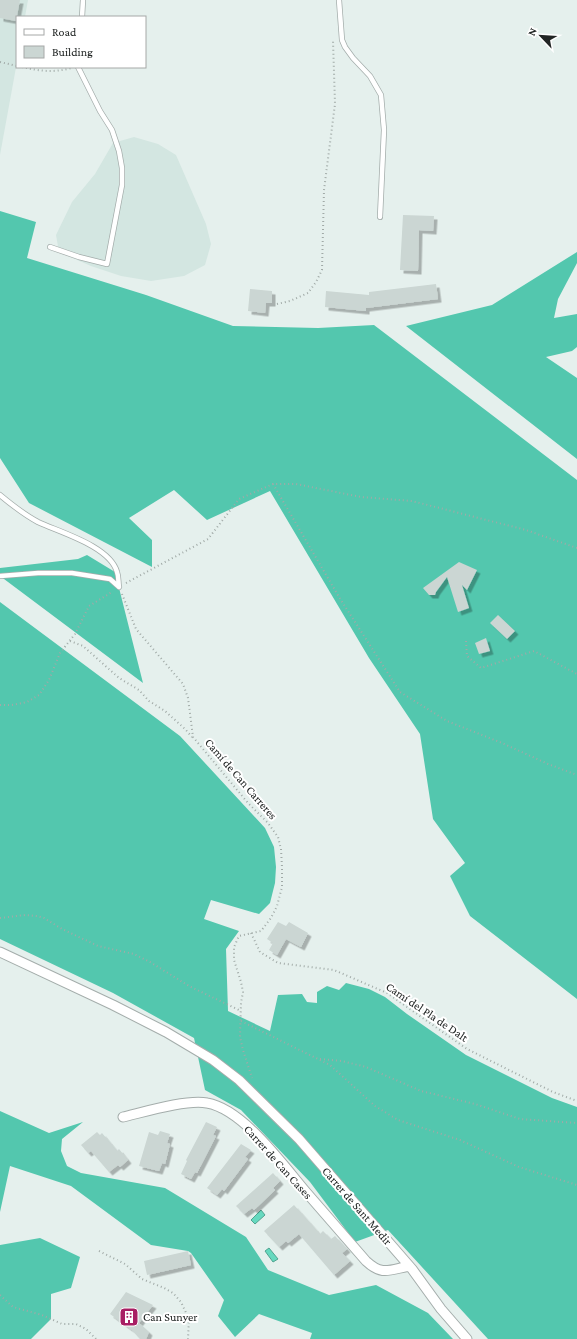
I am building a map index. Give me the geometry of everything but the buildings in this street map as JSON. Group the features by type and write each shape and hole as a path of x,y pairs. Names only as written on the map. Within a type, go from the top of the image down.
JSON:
{"street":[{"name":"Carrer de Sant Medir","path":"0,952 113,1005 166,1032 213,1060 239,1080 299,1139 408,1266 441,1309 467,1339"},
{"name":"Carrer de Can Cases","path":"123,1116 190,1103 206,1102 220,1106 233,1114 256,1135 374,1269 382,1271 408,1266"}],"lane":[{"path":"82,16 83,0"},
{"path":"338,0 342,40 345,46 374,82 381,95 383,104 384,130 380,217"},
{"path":"50,247 79,257 107,264 122,185 122,168 119,151 112,130 100,111 78,68"},
{"path":"0,495 20,512 38,522 90,544 109,558 117,571 119,587"},
{"path":"0,576 38,573 72,573 110,579 119,587"}],"path":[{"path":"277,304 295,299 310,291 322,270 324,193 335,104 333,38"},
{"path":"0,62 16,66"},
{"path":"26,68 40,71 59,71 70,68"},
{"path":"0,705 12,705 27,702 39,695 49,680 60,653 75,634 90,606 119,587 208,539 239,499 273,484 296,484 361,497 412,501 526,530 577,548"},
{"path":"273,484 339,597 400,692 447,721 577,775"},
{"name":"Camí de Can Carreres","path":"119,587 136,629 182,684 188,698 193,737 248,803 265,819 278,837 281,849 282,887 277,906 271,918 261,931 239,936 234,947 234,960 243,992 240,1037 256,1089 256,1096"},
{"path":"70,641 83,646 119,678 139,690 149,700 165,711 193,737"},
{"path":"466,641 467,656 481,668 534,651 577,674"},
{"path":"0,918 25,915 44,918 67,932 98,946 134,954 189,986 241,1011"},
{"name":"Camí del Pla de Dalt","path":"251,933 260,952 278,963 334,970 387,994 467,1049 553,1092 577,1100"},
{"path":"241,1021 330,1065 374,1106 398,1120 460,1140 519,1167 577,1186"},
{"path":"318,1059 342,1061 366,1068 421,1091 475,1104 520,1119 577,1123"},
{"path":"99,1251 125,1264 142,1279 173,1293 181,1302 189,1320 190,1326 188,1339"},
{"path":"0,1295 13,1307 42,1315 62,1324 76,1324 86,1329 96,1339"}],"shaded area":[{"path":"0,0 28,0 25,16 16,16 16,67 0,155"},
{"path":"134,137 158,144 176,155 206,224 211,244 205,265 184,276 151,281 121,276 91,266 59,252 56,235 72,202 95,174 113,143"},
{"path":"0,211 36,222 27,258 146,295 233,326 318,328 374,325 577,480 577,999 470,916 450,876 465,863 433,819 420,734 369,658 270,491 207,520 174,490 129,518 152,540 152,567 29,503 0,458"},
{"path":"577,252 577,263 558,299 554,318 577,314 577,347 572,351 546,357 577,378 577,459 406,326 492,305"},
{"path":"87,555 115,572 143,683 0,576 0,568 78,559"},
{"path":"0,602 180,736 265,828 274,847 276,867 275,883 270,903 259,914 211,900 204,919 239,931 226,949 228,1011 270,1031 278,995 302,994 307,1002 317,1003 317,992 327,986 339,990 346,983 369,989 385,997 466,1055 552,1098 577,1107 577,1339 488,1339 388,1230 355,1242 310,1182 241,1110 205,1090 194,1038 113,993 0,939"},
{"path":"0,1111 49,1133 83,1122 62,1139 61,1151 67,1166 81,1173 165,1188 246,1237 268,1270 329,1295 376,1285 428,1313 453,1339 310,1339 312,1333 259,1314 235,1337 218,1316 224,1300 191,1253 188,1251 151,1245 71,1186 10,1166 0,1212"},
{"path":"261,1210 265,1215 255,1224 251,1220"},
{"path":"40,1238 80,1257 71,1288 51,1294 51,1319 31,1339 0,1339 0,1245"},
{"path":"269,1248 278,1259 273,1262 265,1251"}],"place":[{"name":"Can Sunyer","path":"129,1317"}]}
